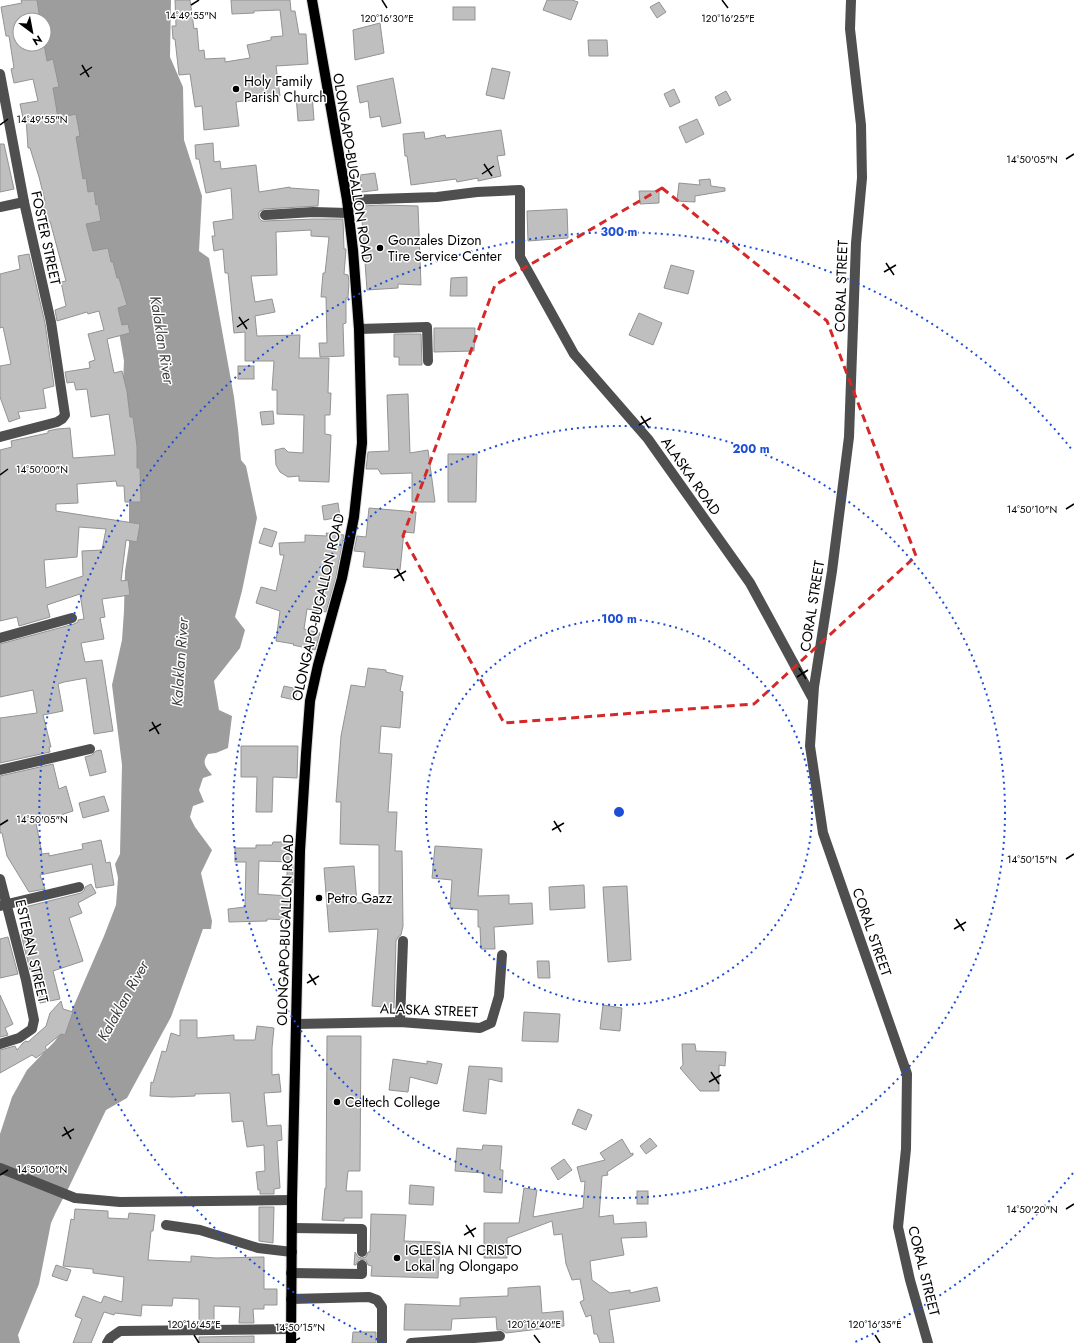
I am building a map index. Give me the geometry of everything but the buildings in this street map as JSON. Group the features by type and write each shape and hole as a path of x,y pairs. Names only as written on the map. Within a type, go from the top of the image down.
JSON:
{"main road":[{"name":"OLONGAPO-BUGALLON ROAD","path":"291,1343 292,1200 300,851 310,701 318,665 342,578 354,517 362,443 360,329 348,213 312,0"}],"street":[{"name":"CORAL STREET","path":"851,0 850,29 861,125 862,178 856,243 849,437 832,571 814,687 810,746 823,833 907,1074 906,1149 898,1227 910,1280 928,1343"},
{"name":"FOSTER STREET","path":"0,74 24,202 51,322 66,415 57,422 0,437"},
{"name":"ALASKA ROAD","path":"346,200 437,197 477,192 520,190 520,257 574,354 648,439 750,583 813,700"},
{"path":"0,207 24,202"},
{"path":"265,215 313,212 348,213"},
{"path":"360,329 427,327 428,361"},
{"path":"0,638 72,618"},
{"path":"0,770 90,749"},
{"name":"ESTEBAN STREET","path":"0,879 4,905 26,980 34,1020 32,1029 19,1038 0,1044"},
{"path":"4,905 79,886"},
{"path":"400,1022 404,941"},
{"name":"ALASKA STREET","path":"296,1024 400,1022 480,1028 491,1023 498,996 502,955"},
{"path":"0,1168 75,1198 120,1202 292,1200"},
{"path":"166,1225 200,1230 258,1248 292,1252"},
{"path":"292,1228 362,1229 362,1252"},
{"path":"291,1273 362,1274 362,1265"},
{"path":"291,1299 369,1297 377,1300 382,1307 382,1343"},
{"path":"107,1343 110,1338 120,1331 291,1329"},
{"path":"411,1343 500,1336"}],"highlighted area":[{"path":"662,188 827,321 916,556 754,704 504,723 403,536 495,285"}],"water":[{"name":"Kalaklan River","path":"28,0 171,0 170,57 183,87 184,140 202,196 199,251 209,258 234,397 241,460 246,466 257,518 235,617 245,630 240,648 214,681 219,710 232,716 228,748 216,753 208,754 206,757 205,765 212,775 203,778 199,790 204,802 193,806 190,817 195,827 212,850 201,873 212,921 211,929 203,929 171,1017 127,1098 106,1110 56,1212 51,1223 39,1284 18,1335 20,1343 0,1343 0,1134 12,1097 27,1070 55,1041 65,1026 116,905 118,878 115,864 120,854 122,765 112,685 122,640 125,571 129,545 129,471 122,404 124,361 118,326 88,243 52,116 45,52 52,52 52,12 30,12"}],"place":[{"name":"Holy Family Parish Church","path":"236,89"},
{"name":"Gonzales Dizon Tire Service Center","path":"380,248"},
{"name":"Petro Gazz","path":"319,898"},
{"name":"Celtech College","path":"337,1102"},
{"name":"IGLESIA NI CRISTO Lokal ng Olongapo","path":"397,1258"}]}
